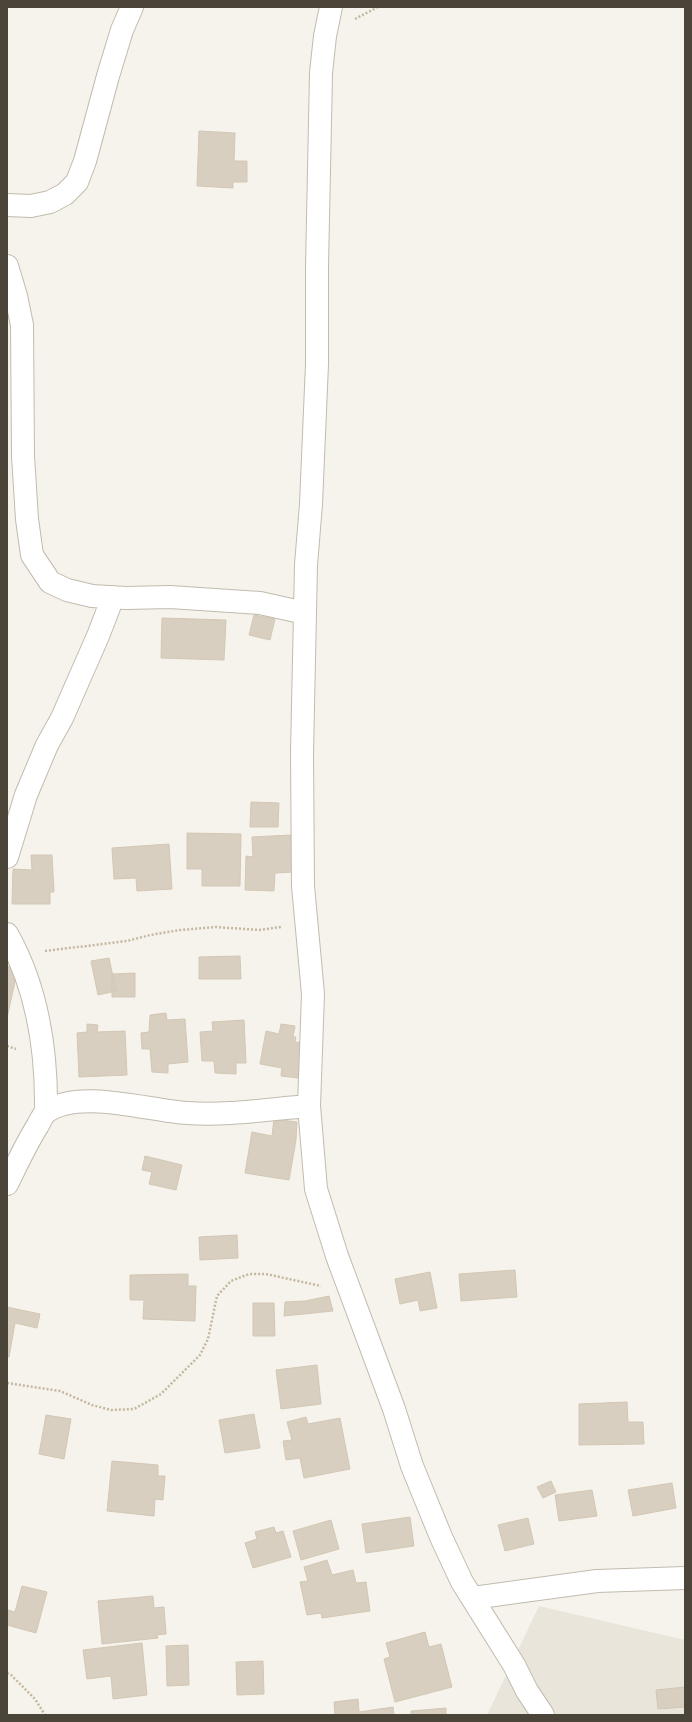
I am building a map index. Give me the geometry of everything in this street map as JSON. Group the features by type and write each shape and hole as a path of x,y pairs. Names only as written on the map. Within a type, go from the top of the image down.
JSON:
{"street":[{"path":"7,205 31,206 50,202 65,194 77,182 85,161 122,30 132,7"},
{"path":"331,7 325,36 321,73 317,267 317,364 305,613 302,753 303,886 313,994 309,1106 316,1189 337,1256 394,1409 418,1481 441,1537 462,1582 514,1665 526,1691 544,1715"},
{"path":"7,266 16,296 22,324 23,456 27,519 32,555 50,582 67,590 92,596 113,598 170,597 260,603 305,613"},
{"path":"7,857 26,795 47,745 62,718 113,598"},
{"path":"7,934 18,954 29,981 39,1018 47,1076 46,1112 24,1150 7,1184"},
{"path":"46,1112 69,1102 90,1101 188,1113 309,1106"},
{"path":"473,1598 597,1581 685,1578"}],"path":[{"path":"18,954 127,941 150,934 180,930 216,927 259,930 282,926 307,917"},
{"path":"7,1383 60,1391 92,1405 111,1410 134,1409 161,1394 200,1355 208,1339 217,1296 231,1281 250,1274 266,1274 350,1292"},
{"path":"7,1673 11,1675 35,1699 45,1715"}],"shaded area":[{"path":"539,1606 685,1640 685,1715 487,1715"}],"building":[{"path":"199,131 235,133 234,161 247,161 247,182 233,182 233,188 197,186"},
{"path":"254,615 275,619 270,640 249,635"},
{"path":"162,618 226,620 224,660 161,658"},
{"path":"251,802 279,803 278,827 250,827"},
{"path":"187,833 241,834 240,886 202,886 202,869 187,869"},
{"path":"291,835 293,872 275,873 274,891 245,890 246,856 253,857 252,837"},
{"path":"169,844 172,889 137,891 136,878 114,879 112,848"},
{"path":"31,855 52,855 54,892 50,892 50,904 12,904 13,869 32,870"},
{"path":"240,956 241,979 199,979 199,957"},
{"path":"109,958 116,991 98,995 91,961"},
{"path":"7,966 18,968 7,1018"},
{"path":"135,973 135,997 112,997 112,974"},
{"path":"166,1013 167,1020 185,1019 188,1062 168,1064 168,1073 152,1072 150,1049 142,1049 141,1033 149,1032 150,1015"},
{"path":"244,1020 246,1063 236,1063 236,1074 215,1073 214,1061 202,1061 200,1032 213,1031 212,1022"},
{"path":"87,1024 98,1025 97,1032 125,1031 127,1075 79,1077 77,1033 87,1032"},
{"path":"281,1024 295,1026 293,1037 296,1037 295,1042 303,1043 298,1078 281,1076 282,1068 260,1064 266,1031 279,1034"},
{"path":"274,1119 297,1122 296,1140 289,1180 245,1173 252,1132 272,1136"},
{"path":"145,1156 182,1165 176,1190 149,1184 152,1172 142,1170"},
{"path":"237,1235 238,1258 200,1260 199,1237"},
{"path":"515,1270 517,1297 461,1301 459,1274"},
{"path":"430,1272 437,1308 420,1311 418,1300 400,1304 395,1279"},
{"path":"188,1274 188,1286 196,1286 195,1321 143,1319 144,1300 130,1300 130,1275"},
{"path":"329,1296 333,1311 284,1316 285,1302 305,1301"},
{"path":"253,1303 274,1303 275,1336 253,1336"},
{"path":"7,1307 40,1314 37,1328 15,1323 9,1357 7,1357"},
{"path":"317,1365 321,1404 281,1409 276,1370"},
{"path":"627,1402 628,1422 643,1422 644,1444 579,1445 579,1404"},
{"path":"254,1414 260,1448 225,1453 219,1420"},
{"path":"46,1415 71,1419 64,1459 39,1454"},
{"path":"306,1417 308,1424 340,1418 350,1469 304,1478 300,1458 286,1460 283,1441 292,1440 287,1422"},
{"path":"112,1461 158,1465 158,1476 165,1476 163,1500 155,1499 154,1516 107,1511"},
{"path":"551,1481 556,1492 543,1498 537,1487"},
{"path":"672,1483 676,1508 633,1516 628,1490"},
{"path":"592,1490 597,1516 559,1521 555,1495"},
{"path":"410,1517 414,1546 366,1553 362,1524"},
{"path":"528,1518 534,1544 505,1551 498,1525"},
{"path":"331,1520 339,1549 301,1560 293,1531"},
{"path":"274,1527 276,1533 283,1531 291,1557 253,1568 245,1543 257,1539 255,1532"},
{"path":"327,1560 332,1575 353,1570 356,1583 366,1582 370,1611 322,1618 321,1613 307,1615 300,1582 308,1581 304,1567"},
{"path":"22,1586 47,1592 36,1633 7,1625 8,1610 15,1612"},
{"path":"153,1596 154,1608 164,1607 166,1634 157,1635 158,1638 102,1644 98,1601"},
{"path":"425,1632 429,1647 441,1644 452,1687 395,1702 384,1659 390,1657 386,1643"},
{"path":"142,1643 147,1695 113,1699 111,1676 87,1679 83,1650"},
{"path":"188,1645 189,1685 167,1686 166,1646"},
{"path":"263,1661 264,1694 237,1695 236,1662"},
{"path":"685,1687 685,1707 658,1709 656,1690"},
{"path":"358,1699 359,1712 393,1707 394,1715 335,1715 334,1702"},
{"path":"446,1708 446,1715 411,1715 411,1711"}]}
